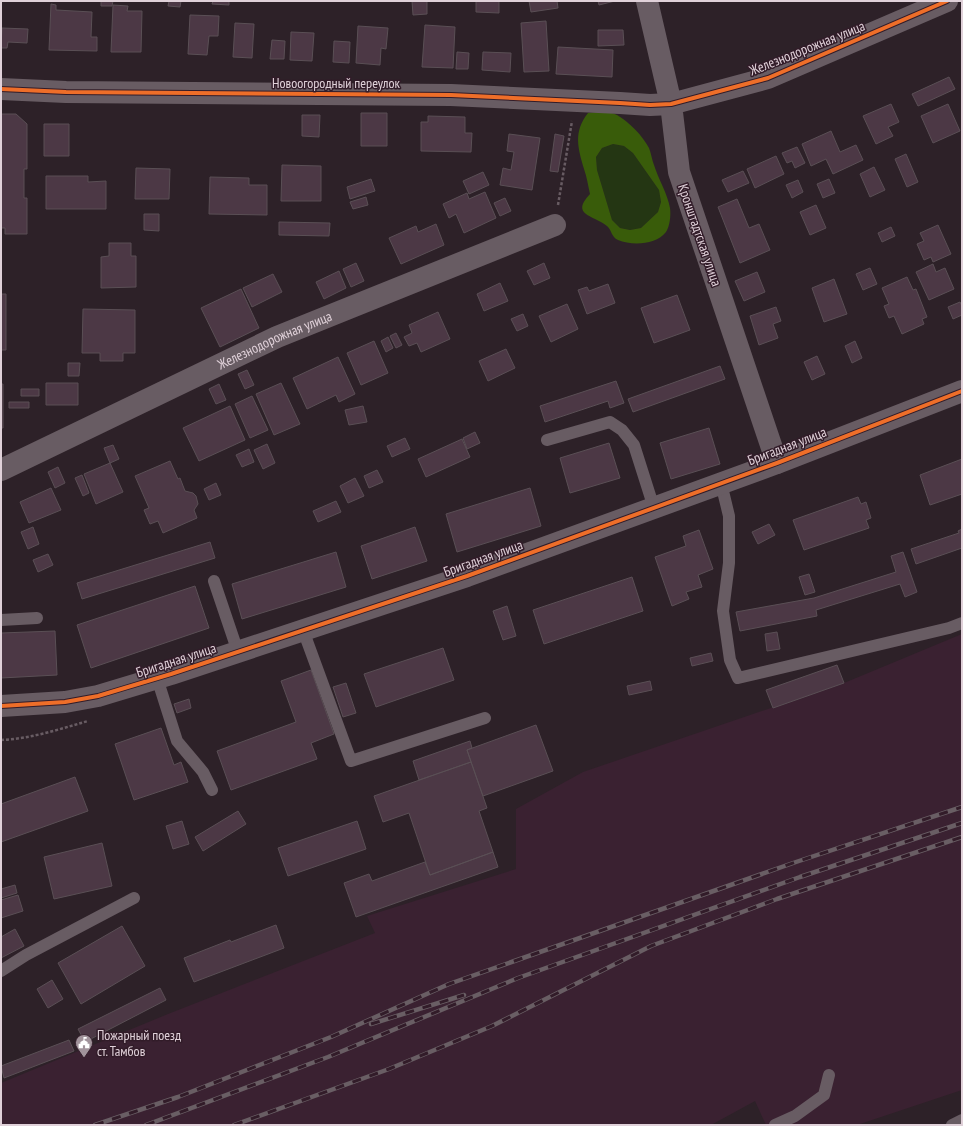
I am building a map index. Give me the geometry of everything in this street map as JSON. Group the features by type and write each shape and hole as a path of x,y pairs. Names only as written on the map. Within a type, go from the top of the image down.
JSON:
{"street":[{"name":"Кронштадтская улица","path":"647,1 671,104 679,172 777,463"},
{"name":"Железнодорожная улица","path":"671,104 768,78 947,1"},
{"name":"Новоогородный переулок","path":"1,89 66,92 451,95 650,106 671,104"},
{"name":"Железнодорожная улица","path":"1,470 277,337 555,225"},
{"name":"Бригадная улица","path":"1,706 65,702 91,697 238,652 467,576 777,463 962,391"}],"lane":[{"path":"548,440 610,422 622,430 634,445 654,508"},
{"path":"721,483 729,516 729,563 723,611 730,660 738,678 949,628 962,623"},
{"path":"214,582 238,652"},
{"path":"1,620 37,618"},
{"path":"303,630 351,761 485,718"},
{"path":"157,678 177,741 203,772 212,790"},
{"path":"1,971 26,955 134,898"},
{"path":"775,1125 795,1116 824,1095 830,1075"},
{"path":"952,1125 962,1120"}],"path":[{"path":"555,225 575,101"}],"shaded area":[{"path":"962,634 962,1090 857,1125 766,1125 755,1101 711,1125 1,1125 1,1083 168,1014 375,933 367,916 516,869 516,809 583,772 844,683"}],"green space":[{"path":"605,111 617,115 635,129 649,148 653,163 669,203 670,211 670,220 667,230 656,240 637,244 618,240 614,237 607,226 590,217 583,210 582,206 584,201 590,194 578,140 580,127 588,113","holes":["613,144 624,146 633,153 659,190 661,202 658,212 641,228 630,230 620,228 612,220 597,170 596,157 602,148"]},
{"path":"613,144 624,146 633,153 659,190 661,202 658,212 641,228 630,230 620,228 612,220 597,170 596,157 602,148"}],"building":[{"path":"101,1 113,1 112,6 101,6"},
{"path":"169,1 181,1 180,7 168,6"},
{"path":"213,1 229,1 229,5 212,4"},
{"path":"412,1 427,1 427,14 413,15"},
{"path":"476,1 499,1 499,13 476,12"},
{"path":"529,1 557,1 558,8 531,12"},
{"path":"598,1 615,1 599,5"},
{"path":"51,4 56,5 56,10 92,12 91,37 97,37 97,51 49,50"},
{"path":"113,5 128,6 127,11 142,11 141,52 111,52"},
{"path":"190,15 219,16 218,36 209,36 207,55 188,54"},
{"path":"546,21 549,71 524,72 521,23"},
{"path":"235,23 254,24 252,58 233,57"},
{"path":"425,25 455,27 453,68 422,67"},
{"path":"358,26 388,28 386,49 381,48 380,65 356,63"},
{"path":"2,28 28,29 27,43 8,42 7,48 1,48"},
{"path":"598,30 623,30 624,45 598,46"},
{"path":"291,32 314,33 312,61 290,60"},
{"path":"272,40 285,41 284,59 270,59"},
{"path":"334,41 350,42 349,63 333,62"},
{"path":"558,47 613,50 612,77 556,74"},
{"path":"457,52 469,53 468,69 456,69"},
{"path":"483,52 511,53 510,72 482,70"},
{"path":"949,77 955,89 918,106 912,94"},
{"path":"891,104 899,122 888,127 893,136 876,144 863,116"},
{"path":"948,104 960,131 933,143 921,116"},
{"path":"361,113 387,113 387,146 361,146"},
{"path":"1,114 16,114 27,124 27,169 24,169 24,198 27,198 27,234 5,234 5,228 1,228"},
{"path":"302,115 320,115 319,137 302,136"},
{"path":"428,116 465,117 465,133 472,133 471,152 421,151 421,122 428,122"},
{"path":"44,124 69,124 69,156 44,156"},
{"path":"831,131 840,152 856,145 863,160 833,174 826,159 811,166 802,144"},
{"path":"509,134 540,138 532,190 500,185 503,168 511,170 514,152 507,151"},
{"path":"555,134 564,136 558,172 550,171"},
{"path":"797,147 805,163 795,168 792,161 787,163 782,153"},
{"path":"906,154 918,182 907,187 895,159"},
{"path":"776,156 784,174 755,188 747,169"},
{"path":"282,165 321,166 321,201 281,201"},
{"path":"874,167 885,190 870,197 860,174"},
{"path":"136,168 170,169 169,199 135,199"},
{"path":"743,171 749,183 728,192 722,180"},
{"path":"483,172 489,185 469,194 463,181"},
{"path":"46,176 88,176 88,182 106,181 106,209 46,209"},
{"path":"210,177 249,178 249,185 267,185 267,215 209,214"},
{"path":"371,179 375,191 350,199 347,187"},
{"path":"829,179 835,193 823,198 817,184"},
{"path":"798,180 803,192 792,198 786,185"},
{"path":"485,192 496,218 464,233 456,214 449,218 443,204 467,193 469,199"},
{"path":"366,197 368,205 353,209 350,202"},
{"path":"505,198 511,211 500,216 494,203"},
{"path":"737,199 749,228 759,224 770,250 740,263 718,207"},
{"path":"816,205 826,228 810,235 800,212"},
{"path":"144,214 159,214 159,231 144,230"},
{"path":"279,222 330,223 329,236 279,235"},
{"path":"436,224 444,245 401,264 389,238 416,226 418,232"},
{"path":"938,225 951,254 933,262 931,257 924,260 917,244 924,241 920,233"},
{"path":"891,227 895,236 882,242 878,233"},
{"path":"109,243 131,243 131,256 136,256 136,287 101,288 101,257 109,256"},
{"path":"356,263 364,281 351,287 343,269"},
{"path":"544,263 550,278 534,285 527,271"},
{"path":"933,264 936,272 945,268 954,289 929,300 916,272"},
{"path":"870,268 877,284 863,290 856,274"},
{"path":"339,271 346,288 324,299 316,282"},
{"path":"757,272 765,292 744,301 735,281"},
{"path":"273,274 282,292 252,307 243,288"},
{"path":"907,277 913,290 916,289 927,317 922,319 924,324 902,334 894,316 889,318 884,306 889,304 882,288"},
{"path":"834,279 847,314 824,322 812,288"},
{"path":"500,283 508,301 484,311 477,294"},
{"path":"608,284 615,303 587,314 578,290 587,287 589,291"},
{"path":"241,289 259,328 220,347 201,308"},
{"path":"1,294 6,294 6,350 1,350"},
{"path":"677,295 690,330 654,343 641,308"},
{"path":"960,302 962,306 962,315 953,319 948,307"},
{"path":"567,304 578,329 551,342 539,316"},
{"path":"776,307 781,321 773,324 778,338 759,345 750,316"},
{"path":"83,309 135,310 135,353 123,353 123,361 100,361 100,353 82,353"},
{"path":"438,312 450,339 421,352 417,343 409,346 404,337 412,333 409,325"},
{"path":"523,314 528,326 517,331 511,319"},
{"path":"396,333 402,345 396,348 390,336"},
{"path":"388,337 393,348 386,352 381,341"},
{"path":"374,341 388,373 361,385 347,353"},
{"path":"855,341 862,358 852,363 845,346"},
{"path":"506,349 515,368 488,381 479,361"},
{"path":"817,356 825,374 812,380 804,362"},
{"path":"338,357 355,394 339,402 336,395 307,409 293,378"},
{"path":"68,363 80,363 79,376 68,376"},
{"path":"720,366 725,379 633,412 628,399"},
{"path":"247,370 254,385 245,389 238,374"},
{"path":"616,381 624,403 610,408 608,401 545,422 540,406"},
{"path":"46,383 78,383 78,405 46,405"},
{"path":"281,383 300,424 274,435 256,394"},
{"path":"1,384 3,384 3,428 1,428"},
{"path":"219,384 226,400 216,404 209,389"},
{"path":"21,389 39,389 39,396 21,396"},
{"path":"252,396 268,430 250,438 235,404"},
{"path":"9,402 29,402 29,408 9,408"},
{"path":"230,406 245,440 199,461 183,428"},
{"path":"363,406 367,422 349,425 345,410"},
{"path":"709,428 720,464 671,479 660,443"},
{"path":"475,432 480,443 467,449 463,438"},
{"path":"405,438 410,449 392,457 387,446"},
{"path":"462,439 470,457 426,477 418,459"},
{"path":"609,443 620,478 570,493 560,458"},
{"path":"267,444 275,463 263,469 254,450"},
{"path":"113,445 119,459 110,463 104,448"},
{"path":"249,449 254,462 242,467 236,455"},
{"path":"962,459 962,494 930,505 920,475"},
{"path":"170,461 178,479 180,478 185,491 193,493 196,496 198,504 194,510 197,518 163,533 158,521 150,524 144,510 149,508 135,476"},
{"path":"110,463 123,492 96,504 84,474"},
{"path":"58,467 65,483 55,488 48,472"},
{"path":"377,470 383,482 369,488 364,476"},
{"path":"82,475 89,493 83,496 75,478"},
{"path":"355,478 364,496 348,503 340,486"},
{"path":"216,483 221,495 209,500 204,489"},
{"path":"51,488 61,510 29,523 20,502"},
{"path":"530,488 541,526 457,552 446,514"},
{"path":"858,497 861,504 866,502 871,518 866,520 869,528 804,550 793,520"},
{"path":"336,501 341,512 318,522 313,511"},
{"path":"769,524 775,535 758,544 752,532"},
{"path":"33,527 39,544 28,549 21,532"},
{"path":"415,527 427,561 372,579 361,546"},
{"path":"962,529 962,548 916,564 911,549 959,533 958,531"},
{"path":"699,530 713,569 698,575 702,587 686,592 689,599 672,606 655,557 686,546 683,536"},
{"path":"210,542 215,558 82,599 77,583"},
{"path":"336,552 346,587 242,619 232,584"},
{"path":"903,552 917,592 905,597 900,584 816,610 817,616 740,631 736,612 814,598 896,572 891,556"},
{"path":"48,554 53,565 38,572 33,560"},
{"path":"809,574 815,592 805,595 799,577"},
{"path":"632,577 643,611 544,644 533,610"},
{"path":"195,586 209,628 91,668 77,625"},
{"path":"507,606 516,636 503,640 493,611"},
{"path":"55,631 57,675 1,678 1,633"},
{"path":"777,632 780,649 767,651 765,634"},
{"path":"443,648 454,680 376,707 364,674"},
{"path":"711,653 713,661 692,666 690,658"},
{"path":"837,665 844,683 773,708 766,690"},
{"path":"311,670 334,734 311,743 317,759 231,790 217,751 296,722 281,681"},
{"path":"650,681 652,690 629,695 627,686"},
{"path":"346,683 356,713 343,717 333,687"},
{"path":"189,699 191,708 177,713 174,704"},
{"path":"536,725 553,771 483,796 467,750"},
{"path":"161,728 174,765 181,762 188,782 134,800 115,744"},
{"path":"470,741 472,748 467,750 471,762 419,780 413,761"},
{"path":"471,762 487,808 479,811 493,852 430,875 409,813 383,822 374,796"},
{"path":"75,777 88,811 1,842 1,804"},
{"path":"238,811 246,824 203,851 195,837"},
{"path":"182,821 189,844 173,849 166,826"},
{"path":"357,821 366,849 288,876 278,848"},
{"path":"102,843 112,886 54,899 44,857"},
{"path":"493,852 498,867 356,917 344,883 369,874 372,881 425,862 430,875"},
{"path":"15,885 17,893 1,898 1,889"},
{"path":"18,895 23,911 1,918 1,900"},
{"path":"276,925 284,948 194,982 184,958 230,940 231,942"},
{"path":"122,926 145,966 81,1004 58,963"},
{"path":"15,929 24,946 1,958 1,937"},
{"path":"52,980 63,999 48,1008 37,989"},
{"path":"160,988 166,1000 85,1042 78,1029"},
{"path":"69,1040 74,1051 4,1078 1,1066"}],"railway":[{"path":"95,1125 178,1097 331,1037 449,984 796,862 962,807"},
{"path":"146,1125 328,1057 518,978 800,877 962,823"},
{"path":"234,1125 389,1069 492,1026 651,946 777,899 962,837"},
{"path":"371,1024 464,995"}],"cycle path":[{"path":"1,89 66,92 451,95 650,105 671,104 768,78 947,1"},
{"path":"1,706 65,702 98,696 171,674 467,576 777,463 962,391"}],"place":[{"name":"Пожарный поезд ст. Тамбов","path":"84,1058"}]}
